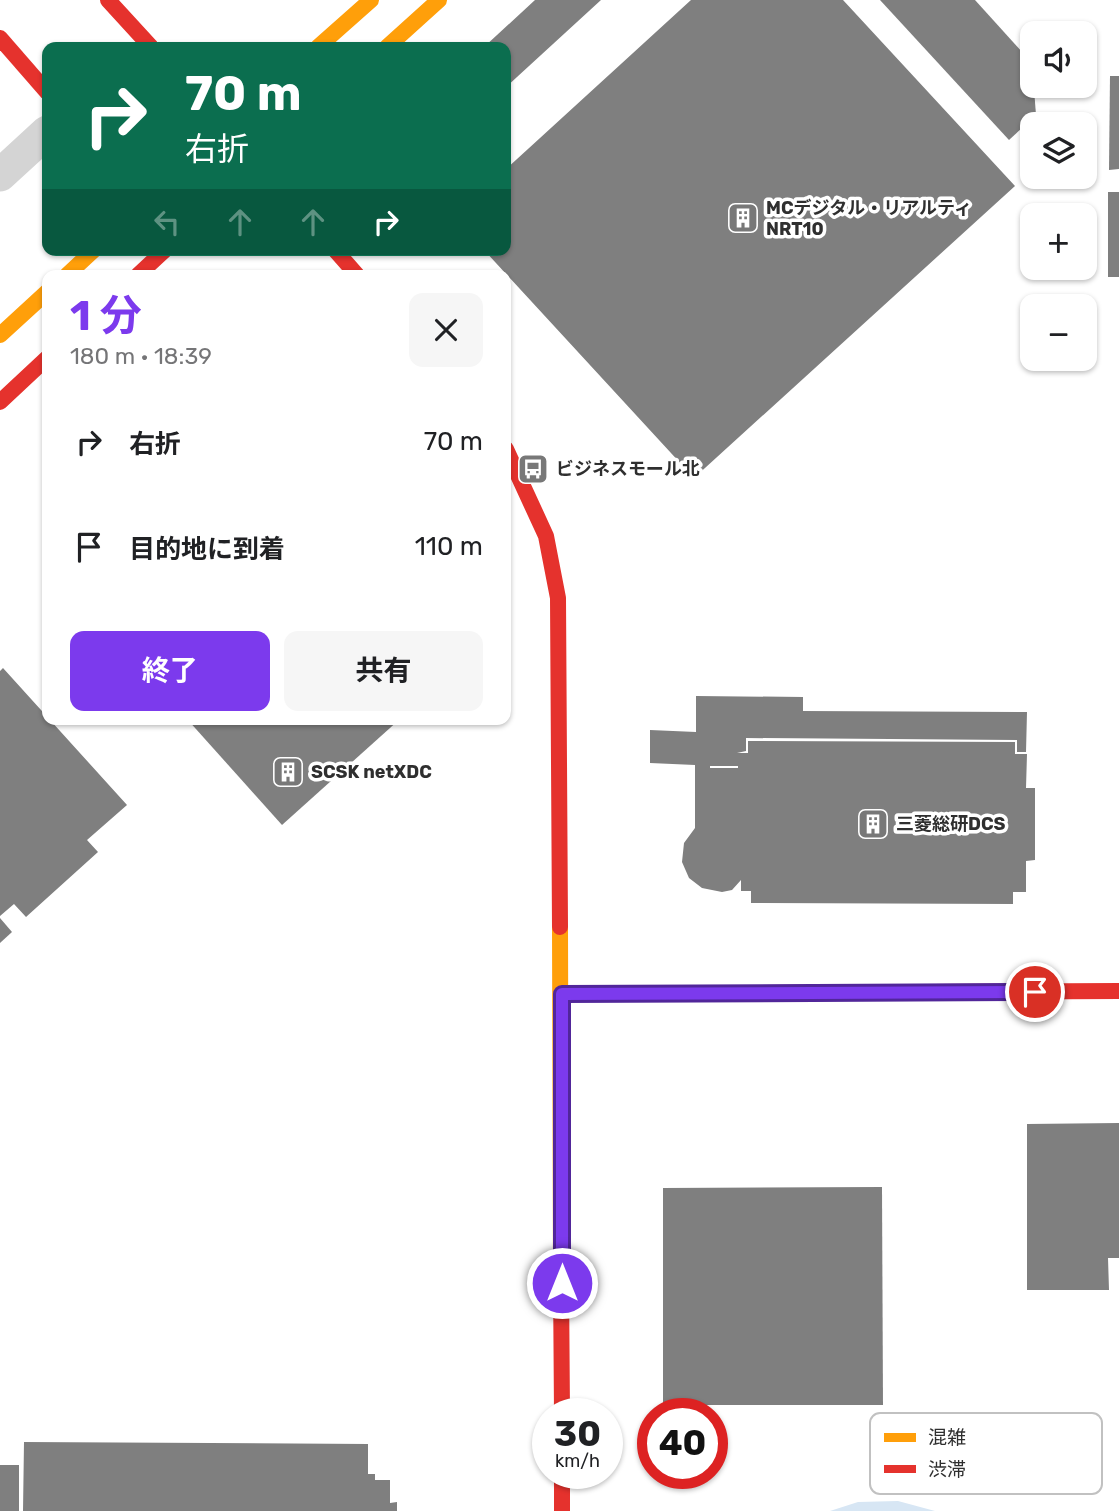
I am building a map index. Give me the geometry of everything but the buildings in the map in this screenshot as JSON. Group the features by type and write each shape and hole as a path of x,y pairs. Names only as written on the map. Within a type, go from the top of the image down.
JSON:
{"street":[{"path":"108,0 146,42"},
{"path":"324,42 371,0"},
{"path":"393,42 439,0"},
{"path":"1,42 42,87"},
{"path":"0,175 42,137"},
{"path":"72,270 88,256"},
{"path":"143,270 159,256"},
{"path":"340,256 353,270"},
{"path":"0,335 42,297"},
{"path":"0,402 42,363"},
{"path":"511,460 546,536 558,598 562,1398"},
{"path":"562,994 1119,992"},
{"path":"562,1489 562,1511"}],"water":[{"path":"898,1501 935,1511 830,1511 858,1502"}],"traffic: slow":[{"path":"324,42 371,0"},
{"path":"393,42 439,0"},
{"path":"72,270 88,256"},
{"path":"0,335 42,297"},
{"path":"560,927 561,1279"}],"traffic: jam":[{"path":"108,0 146,42"},
{"path":"0,38 42,86"},
{"path":"143,270 159,256"},
{"path":"340,256 353,270"},
{"path":"0,402 42,363"},
{"path":"511,460 546,536 558,598 560,927"},
{"path":"562,994 1119,991"},
{"path":"561,1279 562,1398"},
{"path":"562,1489 562,1511"}],"place":[{"name":"MCデジタル・リアルティ NRT10","path":"743,218"},
{"name":"ビジネスモール北","path":"533,469"},
{"name":"SCSK netXDC","path":"288,772"},
{"name":"三菱総研DCS","path":"873,824"}],"route":[{"path":"562,1283 562,994 1035,992"}]}
